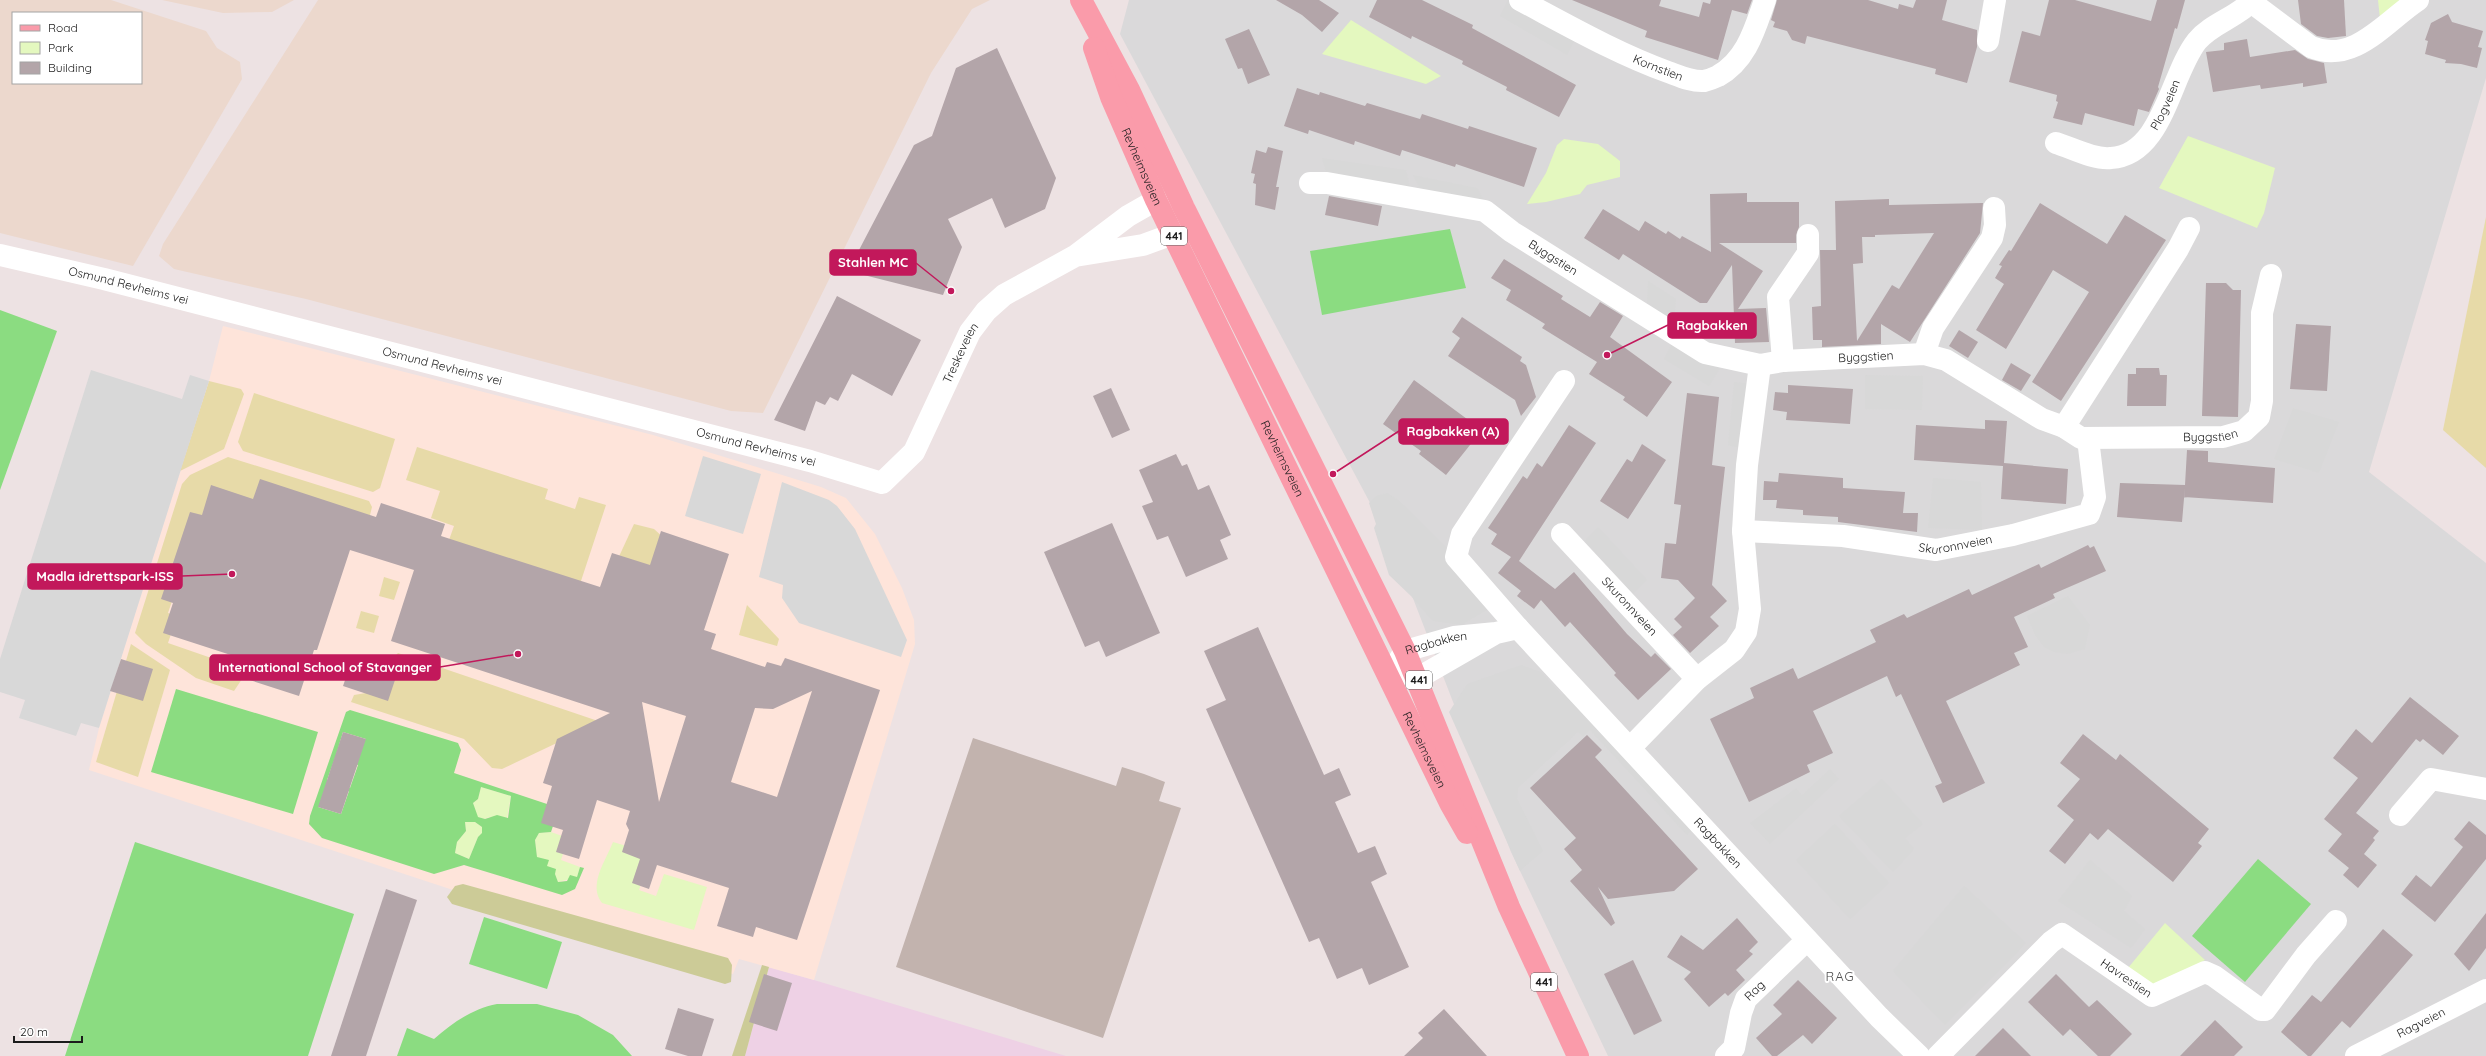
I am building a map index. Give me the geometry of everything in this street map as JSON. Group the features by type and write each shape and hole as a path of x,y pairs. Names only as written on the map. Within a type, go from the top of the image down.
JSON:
{"main road":[{"name":"Revheimsveien","path":"1080,0 1112,97 1156,200 1450,803 1509,907"},
{"name":"Revheimsveien","path":"1080,0 1129,90 1184,208 1418,678 1509,907 1578,1056"}],"street":[{"name":"Kornstien","path":"1520,0 1593,39 1647,64 1687,79 1704,81 1718,76 1735,62 1748,47 1766,0"},
{"path":"1988,41 1995,0"},
{"name":"Plogveien","path":"2056,143 2100,158 2111,158 2133,152 2141,146 2153,130 2196,43 2215,25 2252,1 2311,47 2319,50 2339,52 2348,49 2373,35 2418,0"},
{"name":"Byggstien","path":"1310,183 1327,183 1485,211 1512,232 1705,353 1760,365 1783,361 1924,354 1946,360 2042,419 2064,427 2081,438 2088,439 2128,436 2223,437 2244,431 2259,417 2262,401 2262,313 2271,275"},
{"path":"1156,200 1184,208 1173,234"},
{"name":"Treskeveien","path":"882,484 914,452 970,332 986,312 1010,292 1075,256 1128,216 1156,200"},
{"path":"1924,354 1933,328 1992,238 1995,225 1994,208"},
{"path":"2064,427 2178,249 2189,228"},
{"name":"Treskeveien","path":"1075,256 1143,245 1173,234"},
{"path":"1783,361 1778,298 1808,253 1808,234"},
{"name":"Osmund Revheims vei","path":"0,255 104,279 810,461 882,484"},
{"path":"1630,748 1697,679 1734,650 1746,632 1750,609 1743,531 1747,465 1760,365"},
{"name":"Ragbakken","path":"1564,381 1462,534 1456,557 1518,628 1880,1017 1919,1056"},
{"name":"Skuronnveien","path":"1743,531 1843,536 1936,550 2014,535 2089,514 2095,497 2088,439"},
{"name":"Skuronnveien","path":"1562,534 1697,679"},
{"name":"Ragbakken","path":"1496,633 1418,678 1389,676 1405,651 1454,637 1496,633 1518,628"},
{"path":"2400,815 2431,780 2486,789"},
{"name":"Havrestien","path":"1938,1056 2051,942 2062,934 2152,996 2205,972 2214,976 2261,1010 2266,1010 2306,955 2336,921"},
{"name":"Rag","path":"1726,1056 1734,1048 1741,1013 1746,999 1808,940"},
{"name":"Ragveien","path":"2356,1056 2486,990"}],"shaded area":[{"path":"0,0 111,0 206,31 217,48 240,62 242,79 133,266 0,233"},
{"path":"162,0 294,0 272,12 223,13"},
{"path":"318,0 990,0 972,9 931,73 763,413 731,411 306,299 174,269 159,256 163,244"},
{"name":"Rag","path":"1129,0 2486,0 2486,78 2369,472 2486,563 2486,1056 1608,1056 1511,852 1392,544 1120,34"},
{"path":"1508,0 1575,39 1567,55 1500,16"},
{"path":"1322,158 1406,170 1411,192 1327,175"},
{"path":"1413,175 1477,188 1487,206 1423,194"},
{"path":"2486,217 2486,468 2443,430"},
{"path":"1648,281 1676,299 1674,323 1647,303"},
{"path":"223,326 653,435 821,487 846,498 875,534 902,588 914,620 915,644 814,980 739,959 733,974 456,891 89,770 99,728 209,381"},
{"path":"1674,340 1720,368 1709,386 1664,359"},
{"path":"91,370 182,399 190,375 209,381 99,728 81,723 76,736 19,718 25,700 0,692 0,659"},
{"path":"1865,375 1923,376 1922,410 1865,409"},
{"path":"209,381 241,389 244,394 224,449 180,471"},
{"path":"1734,382 1755,384 1747,450 1728,445"},
{"path":"254,393 395,439 380,488 373,492 243,451 238,442"},
{"path":"2293,408 2339,422 2319,473 2274,459"},
{"path":"417,447 548,489 545,499 575,509 579,497 606,505 580,584 449,540 454,526 431,518 440,491 406,480"},
{"path":"703,456 761,474 743,534 685,516"},
{"path":"228,457 369,501 372,507 369,519 182,571 168,613 177,616 168,643 246,670 234,691 196,678 146,644 135,633 182,484 190,475"},
{"path":"1933,478 1981,482 1982,530 1928,528"},
{"path":"782,482 829,500 837,506 855,529 907,640 901,657 799,623 782,598 783,585 759,577"},
{"path":"1387,493 1398,500 1456,557 1492,607 1461,625 1433,621 1411,596 1389,575 1374,528 1376,524 1369,503 1376,496"},
{"path":"634,524 654,529 665,539 652,573 616,563"},
{"path":"1598,527 1647,580 1633,594 1585,541"},
{"path":"384,577 400,582 394,600 379,596"},
{"path":"2068,596 2090,625 2085,649 2067,654 2054,652 2044,647 2035,635 2027,616"},
{"path":"747,605 779,639 777,646 739,635"},
{"path":"361,611 379,616 374,633 356,628"},
{"path":"131,644 170,670 138,777 96,762"},
{"path":"398,653 601,722 502,769 492,768 464,739 351,702 354,695 366,693 380,672"},
{"path":"1521,665 1541,672 1562,695 1566,692 1694,829 1687,835 1590,730 1583,737 1578,732 1518,788 1517,798 1543,851 1520,871 1449,712 1467,684"},
{"path":"973,738 1116,786 1122,767 1144,774 1165,782 1159,801 1181,808 1103,1038 896,967"},
{"path":"1830,769 1839,779 1770,844 1750,823 1796,788 1802,795"},
{"path":"1882,779 1923,824 1905,838 1914,849 1893,872 1839,816"},
{"path":"1835,824 1889,883 1850,919 1796,860"},
{"path":"2090,860 2132,896 2124,911 2145,929 2131,948 2058,901"},
{"path":"463,884 728,958 732,965 731,982 725,984 452,904 447,897 455,886"},
{"path":"1964,886 2026,943 1945,1025 1893,971"},
{"path":"762,965 769,967 745,1056 732,1056"},
{"path":"769,967 814,980 1066,1056 745,1056"}],"green space":[{"path":"2378,0 2406,0 2380,19"},
{"path":"1351,20 1441,76 1426,84 1322,54"},
{"path":"2188,136 2275,168 2264,213 2257,228 2159,188"},
{"path":"1564,139 1598,144 1620,161 1620,177 1587,185 1580,194 1546,202 1527,204 1546,173 1557,145"},
{"path":"1450,229 1466,288 1322,315 1310,251"},
{"path":"0,310 57,331 0,490"},
{"path":"176,689 318,732 293,814 151,772"},
{"path":"350,710 458,743 461,750 454,773 559,808 551,832 539,833 535,840 537,857 549,860 547,866 556,869 555,874 558,882 567,881 570,875 577,877 580,867 584,868 575,889 562,895 464,865 434,874 322,838 309,824 310,816 346,712","holes":["343,732 366,739 336,755","335,758 358,765 350,788 327,780","481,787 511,796 508,818 497,815 485,819 478,817 473,803 478,799","349,791 341,814 318,807","465,822 475,822 482,827 482,833 478,837 469,859 455,853 457,842 466,831"]},
{"path":"481,787 511,796 507,818 489,817 485,819 477,817 473,803 478,799"},
{"path":"465,822 475,822 482,827 482,834 478,837 469,859 455,853 457,842 466,831"},
{"path":"551,832 568,838 561,860 580,867 577,877 558,882 555,874 537,857 535,840 539,833"},
{"path":"135,842 354,914 308,1056 65,1056"},
{"path":"613,842 647,852 647,868 639,890 656,896 664,874 707,887 694,930 602,903 598,896 597,881 602,865"},
{"path":"2258,859 2311,904 2245,982 2192,936"},
{"path":"484,917 562,942 547,989 469,964"},
{"path":"2165,923 2205,960 2168,981 2153,985 2128,968"},
{"path":"497,1004 537,1004 578,1015 613,1035 632,1056 397,1056 407,1028 434,1039 463,1017 479,1009"}],"building":[{"path":"1276,0 1319,0 1339,13 1322,32 1302,15"},
{"path":"1377,0 1422,0 1473,25 1472,28 1576,85 1559,117 1506,90 1507,87 1462,64 1463,61 1412,36 1411,39 1369,17"},
{"path":"1572,0 1661,0 1659,6 1699,17 1703,2 1710,4 1711,0 1752,0 1747,14 1732,10 1718,60 1645,37 1647,31"},
{"path":"1777,0 1868,0 1898,9 1899,4 1913,8 1916,0 1947,0 1942,20 1977,30 1977,47 1967,83 1935,74 1936,69 1807,36 1805,44 1792,40 1787,31 1773,27 1775,22 1771,20"},
{"path":"2049,0 2075,0 2151,21 2157,0 2185,0 2177,29 2175,28 2158,87 2159,89 2149,112 2138,109 2134,126 2085,113 2082,125 2053,118 2058,102 2056,101 2057,95 2009,82 2022,31 2040,36"},
{"path":"2298,0 2344,0 2346,36 2328,38 2317,36 2301,24"},
{"path":"2448,14 2452,22 2483,31 2478,47 2482,48 2477,68 2461,64 2445,63 2446,60 2425,54 2428,41 2425,40 2431,23"},
{"path":"1249,29 1270,75 1248,84 1242,68 1238,69 1225,39"},
{"path":"2247,39 2250,57 2295,50 2308,59 2324,63 2327,83 2303,87 2303,83 2261,89 2260,85 2213,92 2206,52 2224,50 2224,43"},
{"path":"997,48 1056,178 1045,209 1005,228 992,198 948,219 962,247 943,295 848,271 914,145 932,136 956,68"},
{"path":"1297,88 1319,95 1320,92 1365,106 1367,103 1420,119 1422,114 1468,129 1469,126 1537,148 1524,187 1456,164 1455,167 1402,150 1400,156 1355,141 1354,145 1309,130 1308,134 1284,126"},
{"path":"1268,147 1283,151 1276,187 1279,187 1275,210 1255,205 1256,184 1253,183 1255,174 1251,173 1256,150 1266,153"},
{"path":"1747,193 1747,202 1799,202 1799,227 1796,235 1796,243 1719,243 1763,271 1738,309 1766,308 1769,342 1735,343 1732,265 1707,303 1700,303 1623,254 1619,260 1584,238 1603,209 1639,231 1645,221 1666,234 1668,231 1680,239 1682,236 1711,252 1710,194"},
{"path":"1329,196 1382,206 1378,226 1325,215"},
{"path":"1889,199 1889,205 1983,203 1980,233 1910,342 1881,324 1881,344 1822,347 1822,340 1813,340 1812,307 1821,306 1820,250 1836,250 1835,201","holes":["1934,233 1899,289 1892,285 1857,341 1853,264 1863,263 1862,237 1875,237 1875,235"]},
{"path":"2040,203 2107,244 2125,215 2166,240 2061,401 2032,382 2089,292 2053,270 2006,349 1976,330 2004,284 1995,278 2002,266 1999,265 2009,250 2011,251"},
{"path":"1504,259 1563,296 1561,299 1590,317 1600,302 1623,316 1610,337 1672,382 1647,417 1623,400 1625,397 1589,374 1597,362 1542,328 1545,324 1506,300 1511,290 1491,278"},
{"path":"2206,283 2226,283 2233,290 2241,290 2238,417 2202,416"},
{"path":"837,296 921,340 892,396 852,374 838,401 830,397 825,405 816,401 805,431 774,420"},
{"path":"1462,317 1522,357 1520,361 1526,365 1536,397 1521,416 1515,400 1448,356 1460,338 1452,332"},
{"path":"2296,324 2331,326 2327,391 2290,389"},
{"path":"1959,330 1978,342 1968,358 1949,346"},
{"path":"2011,363 2031,375 2021,391 2002,380"},
{"path":"2136,368 2159,368 2160,375 2167,375 2166,406 2127,406 2128,374 2136,374"},
{"path":"1414,380 1482,430 1446,475 1419,454 1421,451 1383,424"},
{"path":"1788,385 1853,389 1850,424 1786,420 1787,412 1773,410 1775,392 1788,393"},
{"path":"1111,388 1130,430 1112,438 1093,396"},
{"path":"1687,393 1719,397 1712,465 1725,467 1712,585 1727,601 1710,617 1719,626 1690,653 1673,635 1682,627 1674,619 1695,598 1678,580 1661,578 1665,543 1676,544 1681,505 1674,504"},
{"path":"1985,420 2007,421 2004,463 2068,469 2066,504 2001,499 2003,466 1914,460 1916,425 1985,429"},
{"path":"1569,425 1596,443 1519,561 1555,589 1574,572 1627,634 1651,657 1655,653 1671,669 1638,700 1614,675 1616,673 1570,622 1565,627 1541,600 1534,609 1517,596 1521,591 1498,573 1511,557 1491,544 1497,534 1488,528 1523,476 1527,479 1537,463 1542,467"},
{"path":"1642,444 1666,460 1628,519 1600,501 1627,459 1632,462"},
{"path":"2187,450 2208,451 2208,462 2275,468 2273,503 2184,497 2182,522 2117,517 2120,483 2185,485"},
{"path":"1176,454 1182,466 1187,464 1198,490 1209,485 1231,535 1220,540 1228,559 1186,577 1168,536 1157,540 1142,506 1153,502 1139,470"},
{"path":"1779,473 1843,478 1843,488 1905,492 1903,513 1918,513 1917,532 1838,522 1838,517 1803,515 1803,510 1776,508 1777,500 1763,500 1764,481 1778,482"},
{"path":"260,479 376,517 381,503 445,524 441,536 600,587 612,553 650,565 661,531 729,554 704,630 716,634 711,649 765,667 767,662 781,666 785,658 880,690 797,940 756,927 753,937 717,926 729,888 657,865 649,889 632,883 640,859 622,852 629,830 626,824 630,811 597,800 579,859 556,852 563,830 541,823 552,786 543,783 557,739 610,713 391,641 414,570 350,550 317,650 314,650 299,696 231,674 237,657 163,633 173,603 161,599 190,512 202,515 211,485 253,499","holes":["812,691 777,797 731,782 755,708 773,709","642,702 686,716 659,802"]},
{"path":"1112,523 1160,633 1106,657 1099,641 1085,647 1044,552"},
{"path":"2088,545 2090,548 2094,546 2106,571 2053,594 2055,598 2014,617 2028,647 2014,653 2020,665 1946,701 1985,783 1943,803 1935,786 1942,783 1901,694 1896,697 1887,676 1813,711 1833,753 1807,765 1810,772 1749,802 1710,719 1754,698 1750,688 1793,668 1798,679 1876,642 1870,630 1904,614 1907,618 1969,589 1972,595 2039,564 2041,568"},
{"path":"1258,627 1324,775 1339,768 1351,795 1335,802 1358,853 1375,846 1387,874 1371,882 1409,967 1369,985 1362,968 1337,979 1319,938 1309,942 1206,709 1226,700 1204,651"},
{"path":"121,659 153,669 143,701 110,691"},
{"path":"351,663 396,677 388,701 343,686"},
{"path":"2410,697 2459,736 2443,755 2423,739 2420,742 2416,739 2356,813 2379,831 2373,838 2375,840 2364,854 2377,865 2358,888 2343,875 2349,868 2328,851 2342,834 2324,819 2358,778 2333,758 2356,729 2372,743"},
{"path":"343,732 366,739 341,814 318,807"},
{"path":"2083,734 2116,760 2120,754 2209,829 2198,843 2202,846 2173,882 2108,829 2098,840 2090,833 2065,864 2049,851 2074,820 2057,806 2080,779 2060,763"},
{"path":"1587,735 1602,750 1595,757 1698,869 1674,891 1608,899 1598,887 1615,923 1611,926 1570,881 1582,870 1564,849 1576,838 1530,788"},
{"path":"2469,821 2486,835 2486,859 2435,922 2401,894 2416,875 2431,887 2463,847 2454,839"},
{"path":"386,889 417,900 366,1056 331,1056"},
{"path":"2486,913 2486,948 2469,971 2454,954"},
{"path":"1737,918 1758,942 1749,951 1753,954 1736,970 1745,980 1728,996 1725,993 1709,1007 1684,979 1691,972 1667,957 1681,935 1703,950"},
{"path":"2383,929 2413,955 2350,1028 2342,1021 2311,1056 2308,1056 2281,1032 2312,995 2321,1002"},
{"path":"1633,960 1662,1021 1634,1035 1604,974"},
{"path":"764,974 792,983 777,1031 749,1022"},
{"path":"2056,974 2089,1007 2097,1000 2132,1034 2110,1056 2098,1056 2070,1029 2063,1036 2028,1002"},
{"path":"1798,980 1837,1018 1812,1044 1803,1035 1777,1056 1772,1056 1756,1038 1782,1014 1773,1005"},
{"path":"678,1008 714,1019 702,1056 688,1056 665,1049"},
{"path":"1444,1009 1487,1056 1404,1056 1423,1038 1418,1033"},
{"path":"2215,1020 2243,1047 2234,1056 2180,1056"},
{"path":"2003,1028 2031,1056 1975,1056"}],"place":[{"name":"Stahlen MC","path":"951,291"},
{"name":"Ragbakken","path":"1607,355"},
{"name":"Ragbakken (A)","path":"1333,474"},
{"name":"Madla idrettspark-ISS","path":"232,574"},
{"name":"International School of Stavanger","path":"518,654"}],"district":[{"name":"RAG","path":"1840,976"}]}
